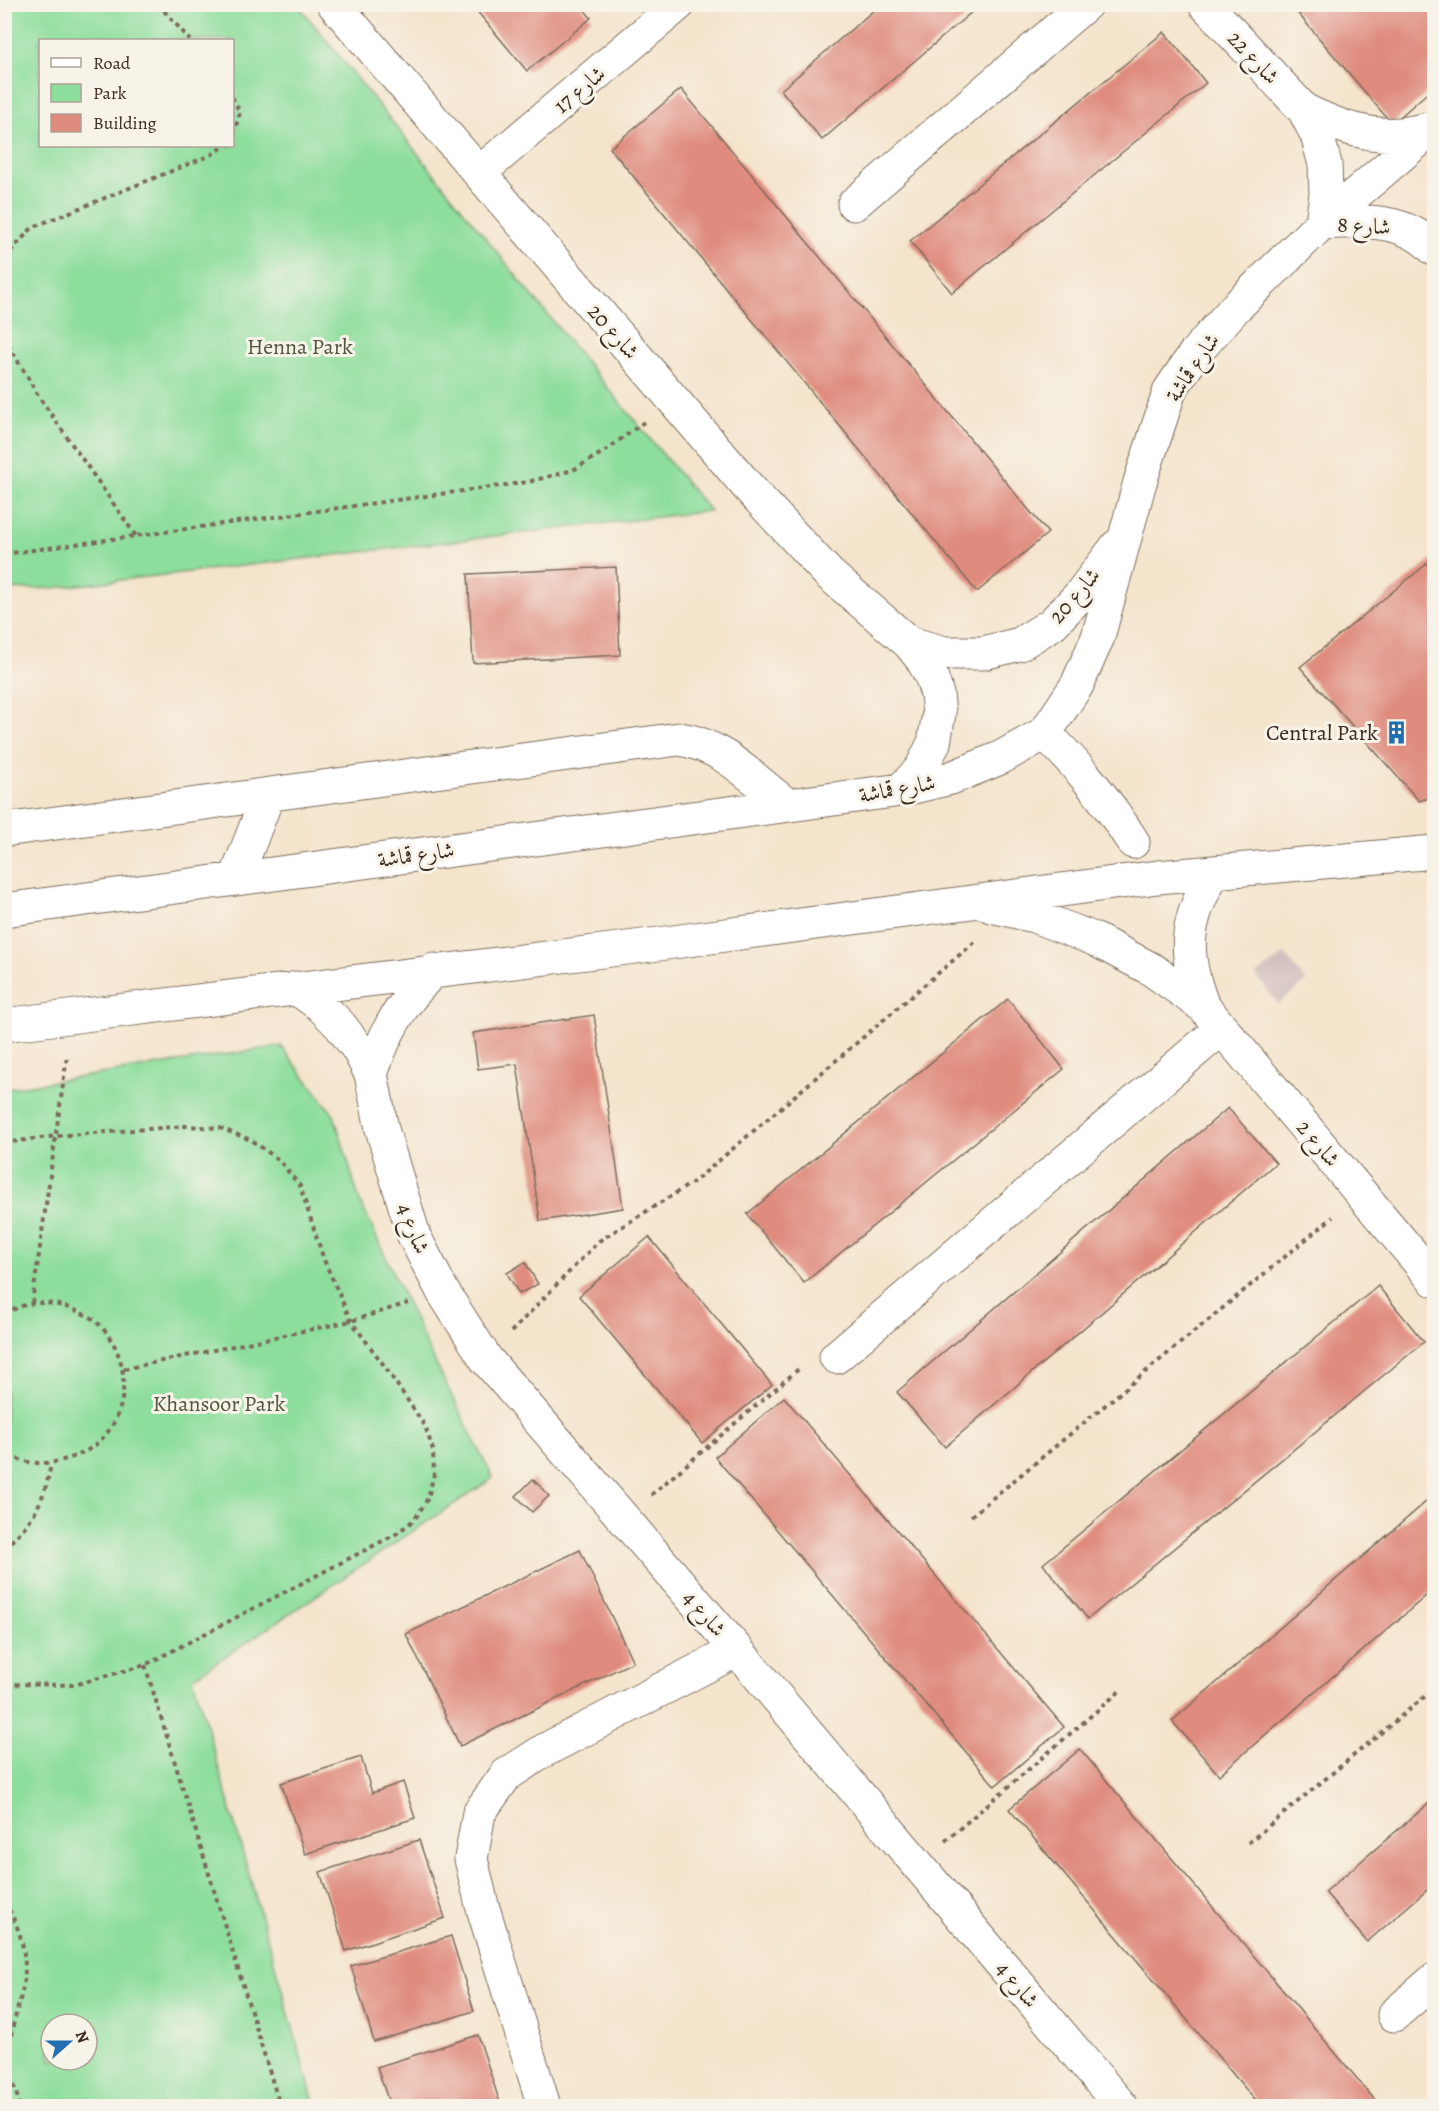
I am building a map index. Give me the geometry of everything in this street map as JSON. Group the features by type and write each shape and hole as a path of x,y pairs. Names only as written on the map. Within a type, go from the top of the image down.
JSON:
{"street":[{"name":"شارع 20","path":"334,4 749,488 829,574 909,643 931,675 937,694 939,713 934,743 921,769 901,790"},
{"name":"شارع 17","path":"479,173 679,4"},
{"path":"854,204 1086,4"},
{"name":"شارع 22","path":"1205,4 1304,110 1317,135 1325,164 1326,194 1322,223"},
{"name":"شارع 22","path":"1304,110 1334,125 1367,133 1400,134 1434,127"},
{"name":"شارع قماشة","path":"4,910 901,790 951,778 1000,758 1045,733 1077,686 1098,637 1153,440 1170,390 1196,352 1235,308 1322,223 1434,127"},
{"name":"شارع 8","path":"1322,223 1369,221 1393,224 1413,232 1434,249"},
{"name":"شارع 20","path":"909,643 945,653 983,653 1020,644 1053,624 1079,596 1126,535"},
{"path":"1045,733 1078,766 1107,803 1133,842"},
{"path":"4,830 679,739 696,741 711,747 786,804"},
{"path":"236,878 268,795"},
{"path":"4,1025 434,970 651,945 1158,877 1434,852"},
{"name":"شارع 2","path":"1212,1017 1193,980 1190,962 1190,924 1199,897 1213,873"},
{"name":"شارع 2","path":"972,902 1034,916 1094,939 1151,969 1212,1017 1434,1280"},
{"path":"371,1074 394,1017 412,992 434,970"},
{"name":"شارع 4","path":"296,988 320,1005 340,1025 358,1049 371,1074 382,1129 414,1236 443,1292 486,1359 737,1650 1121,2106"},
{"path":"822,1359 1212,1017"},
{"path":"544,2106 482,1905 471,1859 479,1813 506,1774 545,1750 737,1650"},
{"path":"1394,2015 1434,1980"}],"path":[{"path":"158,4 189,39"},
{"path":"234,101 240,112 234,133"},
{"path":"4,258 33,227 211,155 223,147"},
{"path":"4,337 39,397 136,536"},
{"path":"4,554 528,482 573,470 605,451 673,400"},
{"path":"486,1359 599,1241 695,1181 1011,911"},
{"path":"32,1303 64,1083 70,1016"},
{"path":"4,1143 56,1136 186,1126 220,1128 251,1140 279,1160 300,1186 324,1260 351,1321 425,1426 433,1450 434,1474 428,1498 415,1518 396,1534 145,1665 74,1685 4,1684"},
{"path":"971,1516 1361,1193"},
{"path":"124,1369 351,1321 443,1292"},
{"path":"4,1313 32,1303 63,1305 91,1317 112,1340 124,1369 123,1402 108,1432 84,1454 51,1464 21,1461 4,1453"},
{"path":"623,1519 822,1359"},
{"path":"4,1548 22,1532 37,1513 47,1489 51,1464"},
{"path":"145,1665 280,2106"},
{"path":"1248,1843 1434,1689"},
{"path":"917,1865 1120,1691"},
{"path":"4,1902 11,1911 23,1944 25,1979 10,2043 10,2075 20,2106"}],"shaded area":[{"path":"1285,954 1306,982 1278,1004 1256,975"}],"green space":[{"name":"Henna Park","path":"4,5 298,5 572,345 710,511 53,588 5,590"},
{"name":"Khansoor Park","path":"281,1046 334,1115 359,1199 423,1338 493,1478 193,1678 315,2106 5,2106 5,1089"}],"building":[{"path":"471,4 580,4 591,18 527,71"},
{"path":"881,4 981,4 822,140 781,90"},
{"path":"1290,4 1434,4 1434,87 1392,124"},
{"path":"1164,32 1206,83 952,293 910,241"},
{"path":"681,89 1048,533 977,592 610,148"},
{"name":"Central Park","path":"1434,558 1434,797 1419,801 1300,667"},
{"path":"616,567 620,655 473,663 468,574"},
{"path":"1008,999 1064,1069 804,1283 747,1214"},
{"path":"594,1015 623,1208 540,1221 517,1064 478,1069 473,1033"},
{"path":"1228,1108 1276,1163 945,1447 897,1392"},
{"path":"649,1237 772,1385 702,1443 579,1296"},
{"path":"525,1262 538,1284 519,1294 507,1273"},
{"path":"1378,1286 1424,1342 1088,1619 1043,1564"},
{"path":"784,1397 1064,1727 995,1786 715,1457"},
{"path":"533,1479 549,1496 532,1512 516,1496"},
{"path":"1434,1495 1434,1589 1219,1775 1172,1721"},
{"path":"580,1550 633,1662 460,1746 406,1634"},
{"path":"1080,1749 1380,2106 1260,2106 1009,1809"},
{"path":"361,1757 372,1793 403,1782 415,1818 305,1854 281,1783"},
{"path":"1434,1799 1434,1884 1367,1942 1325,1892"},
{"path":"419,1840 445,1918 346,1951 320,1872"},
{"path":"451,1936 474,2011 374,2042 351,1966"},
{"path":"478,2035 501,2106 390,2106 377,2067"}],"place":[{"name":"Central Park","path":"1396,732"}]}
